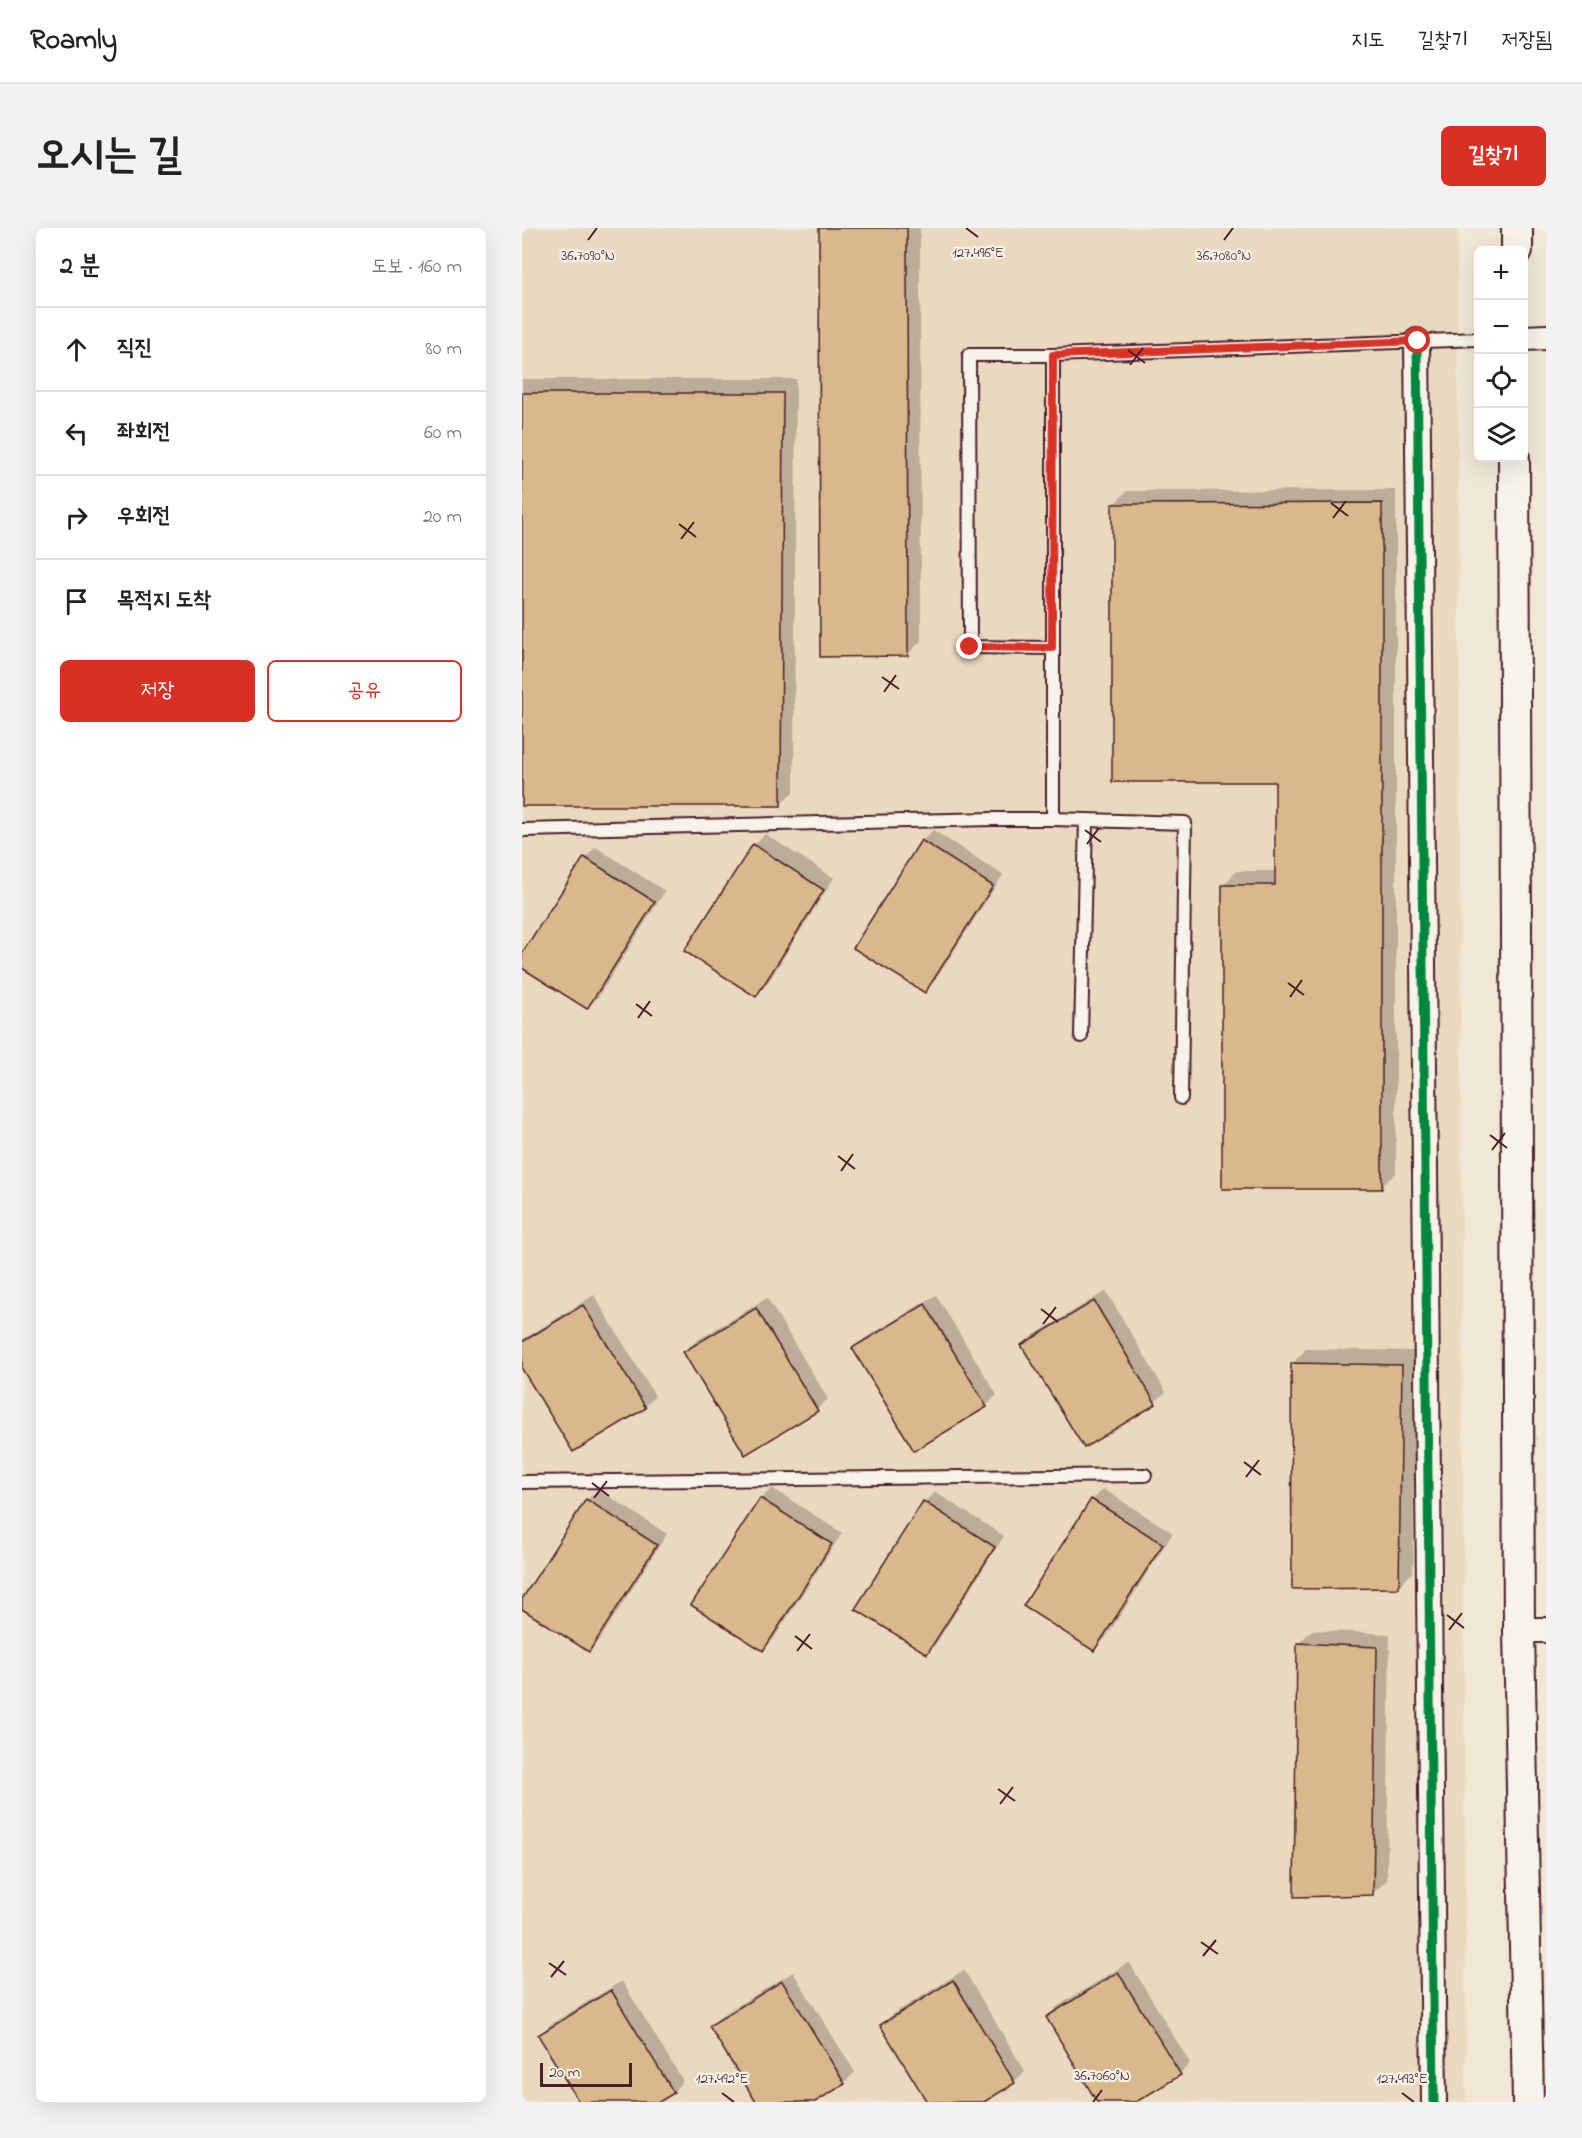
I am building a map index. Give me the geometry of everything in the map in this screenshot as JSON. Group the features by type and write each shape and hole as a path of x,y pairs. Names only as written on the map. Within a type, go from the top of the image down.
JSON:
{"street":[{"path":"1517,228 1517,246"},
{"path":"1528,338 1546,337"},
{"path":"1418,341 1434,2102"},
{"path":"1514,462 1533,1630 1528,2102"}],"lane":[{"path":"1052,648 970,647 969,356 1474,339"},
{"path":"1053,355 1053,819"},
{"path":"522,830 1053,819 1185,823 1180,1098"},
{"path":"1082,1036 1086,820"},
{"path":"522,1482 1144,1475"}],"shaded area":[{"path":"522,228 1457,228 1466,2102 522,2102"}],"building":[{"path":"819,228 907,228 908,656 820,657"},
{"path":"522,393 783,393 781,806 522,806"},
{"path":"1382,503 1382,1189 1222,1189 1222,885 1275,885 1275,782 1112,782 1112,504"},
{"path":"921,840 993,886 925,993 853,948"},
{"path":"753,844 824,890 756,997 684,951"},
{"path":"584,857 655,902 587,1009 522,968 522,953"},
{"path":"1094,1301 1156,1404 1084,1448 1021,1345"},
{"path":"925,1304 987,1407 914,1451 852,1348"},
{"path":"583,1305 646,1408 573,1452 522,1369 522,1342"},
{"path":"756,1308 818,1411 745,1455 683,1352"},
{"path":"1291,1363 1402,1365 1399,1588 1292,1589"},
{"path":"760,1498 832,1544 763,1651 691,1605"},
{"path":"586,1499 657,1545 589,1652 522,1609 522,1599"},
{"path":"1091,1499 1163,1544 1094,1651 1023,1606"},
{"path":"923,1501 995,1547 927,1654 855,1609"},
{"path":"1297,1643 1377,1647 1373,1895 1294,1897"},
{"path":"1118,1972 1181,2075 1136,2102 1097,2102 1046,2017"},
{"path":"953,1980 1015,2083 984,2102 927,2102 880,2025"},
{"path":"782,1981 845,2084 815,2102 756,2102 709,2026"},
{"path":"611,1990 674,2093 659,2102 579,2102 538,2035"}],"cycle path":[{"path":"1417,341 1434,2102"}],"route":[{"path":"970,647 1052,648 1053,355 1418,341"}]}
